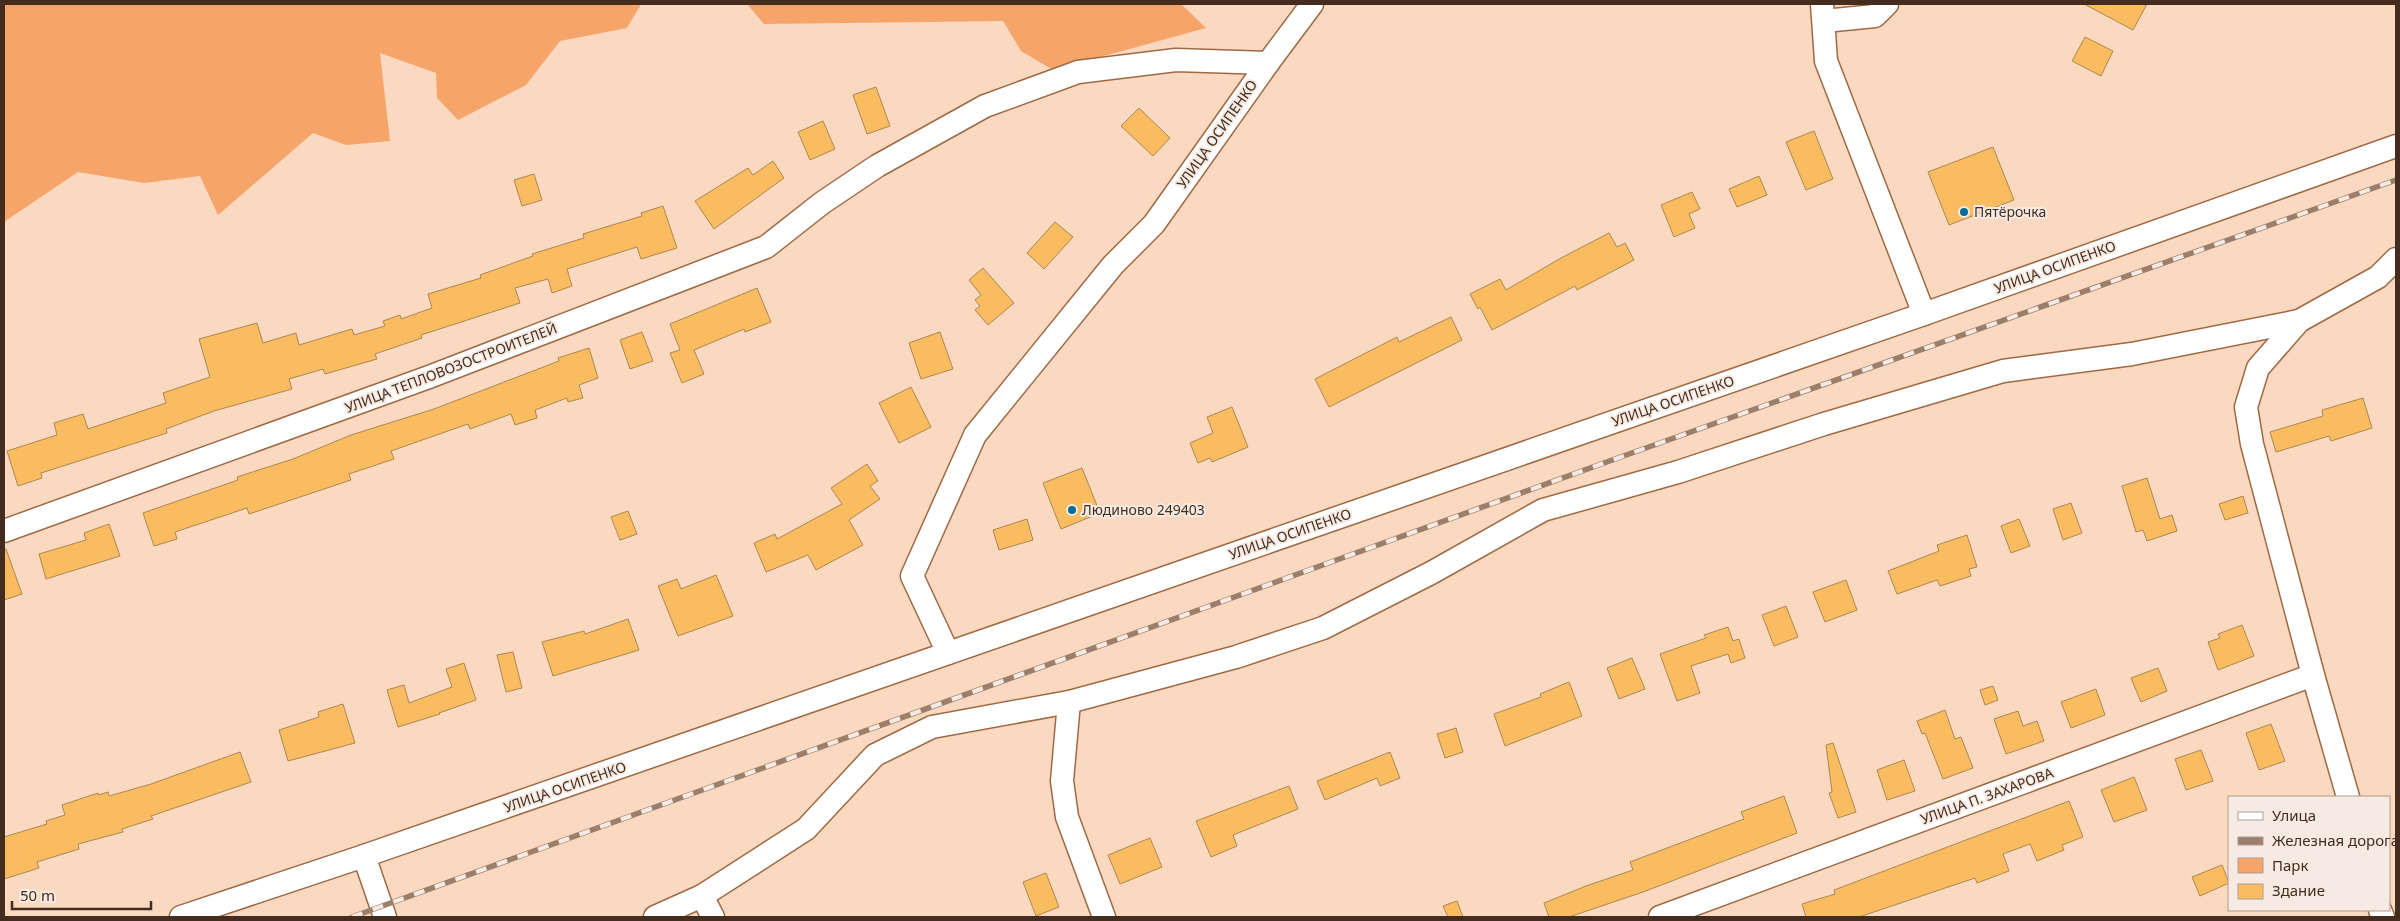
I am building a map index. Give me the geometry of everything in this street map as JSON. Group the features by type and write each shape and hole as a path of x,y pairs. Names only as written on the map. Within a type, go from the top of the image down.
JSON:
{"street":[{"name":"УЛИЦА ОСИПЕНКО","path":"948,653 912,576 975,435 1113,265 1154,224 1312,4"},
{"path":"1887,4 1875,16 1823,12 1826,61 1924,314"},
{"name":"УЛИЦА ТЕПЛОВОЗОСТРОИТЕЛЕЙ","path":"4,531 429,377 766,247 822,203 877,166 985,106 1078,72 1176,60 1268,63"},
{"name":"УЛИЦА ОСИПЕНКО","path":"181,917 364,856 1924,314 2396,146"},
{"path":"655,917 702,896 806,829 875,755 932,727 1069,702 1236,657 1323,628 1431,572 1543,510 1678,472 1824,424 2003,371 2132,354 2299,321 2378,277 2396,260"},
{"path":"2299,321 2258,368 2246,407 2252,444 2313,676 2348,796"},
{"name":"УЛИЦА П. ЗАХАРОВА","path":"1660,917 2313,676"},
{"path":"1069,702 1062,781 1067,817 1104,917"},
{"path":"364,856 385,917"},
{"path":"702,896 713,917"}],"green space":[{"path":"4,4 641,4 627,28 560,41 526,85 458,120 437,98 436,73 380,53 390,141 346,145 313,133 218,215 200,176 144,183 78,172 4,222"},
{"path":"747,4 1181,4 1206,28 1053,70 1021,51 1003,21 764,24"}],"building":[{"path":"2084,4 2147,4 2133,30"},
{"path":"2085,37 2113,51 2101,76 2072,61"},
{"path":"876,87 890,126 867,134 853,95"},
{"path":"1139,108 1170,138 1153,156 1121,126"},
{"path":"823,121 835,149 810,160 798,132"},
{"path":"1814,131 1833,179 1806,190 1786,142"},
{"path":"1993,147 2014,200 1949,225 1928,172"},
{"path":"773,161 784,178 714,229 695,201 748,168 753,175"},
{"path":"534,174 542,200 522,206 514,180"},
{"path":"1759,176 1767,195 1737,207 1729,189"},
{"path":"1692,192 1700,209 1689,214 1695,228 1674,237 1661,205"},
{"path":"663,206 677,248 641,259 637,247 567,269 572,286 552,293 548,279 515,288 520,303 421,335 422,338 375,354 377,359 325,374 323,369 289,379 292,389 214,411 166,429 167,433 41,473 42,478 18,486 7,451 57,435 54,423 83,414 88,429 166,403 163,393 210,377 199,339 257,323 263,343 296,333 299,345 352,329 354,335 385,326 383,321 400,315 401,319 432,308 428,294 481,278 480,275 533,256 532,254 584,238 583,234 642,216 641,213"},
{"path":"1055,222 1073,237 1044,269 1027,253"},
{"path":"1609,233 1617,247 1625,243 1634,260 1577,290 1575,286 1492,330 1480,307 1478,309 1470,294 1500,279 1506,290"},
{"path":"983,268 1014,303 988,325 975,310 980,306 975,300 981,295 969,280"},
{"path":"757,288 771,322 745,332 744,329 694,350 704,374 682,383 670,353 680,350 670,324"},
{"path":"1451,317 1462,340 1329,407 1315,379 1397,337 1399,342"},
{"path":"642,332 653,361 630,369 620,340"},
{"path":"940,332 953,369 921,379 909,343"},
{"path":"589,348 598,378 579,385 583,398 568,402 567,398 535,410 537,418 515,425 511,414 470,429 468,424 391,451 394,459 349,474 351,480 249,514 247,508 175,532 177,539 154,546 143,513 238,480 237,477 293,459 351,435 434,409 559,361 558,358"},
{"path":"911,387 931,427 899,443 879,403"},
{"path":"2363,398 2372,428 2331,441 2329,436 2276,452 2270,432 2323,416 2322,410"},
{"path":"1232,407 1248,447 1212,462 1210,458 1198,463 1190,443 1213,433 1207,417"},
{"path":"867,464 878,481 870,486 880,499 849,520 863,545 816,570 808,555 766,572 754,543 775,534 777,539 842,504 831,488"},
{"path":"1082,468 1100,513 1061,529 1043,483"},
{"path":"2147,478 2160,519 2172,515 2177,531 2147,541 2143,530 2136,532 2122,486"},
{"path":"2243,496 2248,513 2225,520 2219,504"},
{"path":"2071,503 2082,533 2063,540 2053,509"},
{"path":"628,511 637,534 620,540 611,517"},
{"path":"1027,519 1033,540 999,550 993,530"},
{"path":"2019,519 2030,546 2011,553 2001,526"},
{"path":"109,524 120,556 46,579 39,554 86,540 84,533"},
{"path":"1967,535 1977,567 1969,569 1971,576 1940,586 1937,580 1897,594 1888,571 1939,551 1937,545"},
{"path":"4,549 6,549 22,594 4,600"},
{"path":"716,575 733,616 678,636 658,586 677,579 681,589"},
{"path":"1846,580 1857,610 1825,622 1813,592"},
{"path":"1786,606 1798,637 1774,646 1762,615"},
{"path":"628,619 639,650 553,676 542,642 584,631 585,634"},
{"path":"2242,625 2254,656 2218,670 2208,642 2220,638 2218,634"},
{"path":"1728,627 1733,641 1739,639 1745,658 1731,663 1728,654 1691,666 1700,693 1677,701 1660,654 1706,638 1704,635"},
{"path":"513,652 522,688 506,692 497,655"},
{"path":"1632,658 1645,689 1619,699 1607,668"},
{"path":"464,663 476,700 398,727 387,690 404,685 409,703 452,687 446,669"},
{"path":"2158,668 2167,691 2141,702 2131,678"},
{"path":"1569,682 1582,716 1505,746 1494,714 1541,697 1540,694"},
{"path":"1993,686 1998,700 1985,705 1980,690"},
{"path":"2096,689 2105,715 2071,728 2061,702"},
{"path":"343,704 355,743 288,761 279,730 319,717 318,712"},
{"path":"1945,710 1955,739 1961,737 1973,768 1943,779 1925,733 1922,734 1917,721"},
{"path":"2018,711 2023,726 2037,721 2044,741 2006,754 1994,719"},
{"path":"2271,724 2285,761 2259,770 2246,733"},
{"path":"1456,728 1463,752 1445,758 1437,734"},
{"path":"1833,743 1856,812 1838,818 1829,793 1832,792 1826,745"},
{"path":"2201,750 2213,781 2186,790 2175,759"},
{"path":"240,752 251,782 151,816 153,819 122,829 123,832 78,844 79,849 37,862 39,868 4,879 4,837 47,824 46,821 65,815 62,805 98,793 98,795 108,792 109,796 151,784"},
{"path":"1390,752 1400,778 1380,786 1377,778 1325,800 1317,781"},
{"path":"1904,760 1915,791 1887,800 1877,770"},
{"path":"2134,777 2147,810 2114,822 2101,790"},
{"path":"1289,786 1298,809 1233,835 1237,846 1211,857 1196,821"},
{"path":"1784,796 1797,833 1643,892 1569,917 1549,917 1544,903 1633,870 1630,862 1744,819 1741,812"},
{"path":"2069,801 2083,837 2062,845 2064,850 2037,861 2030,844 2003,854 2009,871 1977,883 1975,878 1859,917 1806,917 1802,904 1835,894 1834,890"},
{"path":"1150,838 1162,867 1120,884 1108,855"},
{"path":"2222,865 2228,883 2200,896 2192,877"},
{"path":"1046,873 1059,907 1036,916 1023,882"},
{"path":"1457,901 1463,917 1448,917 1443,906"}],"railway":[{"path":"352,917 1615,459 2396,180"}],"place":[{"name":"Пятёрочка","path":"1964,212"},
{"name":"Людиново 249403","path":"1072,510"}]}
